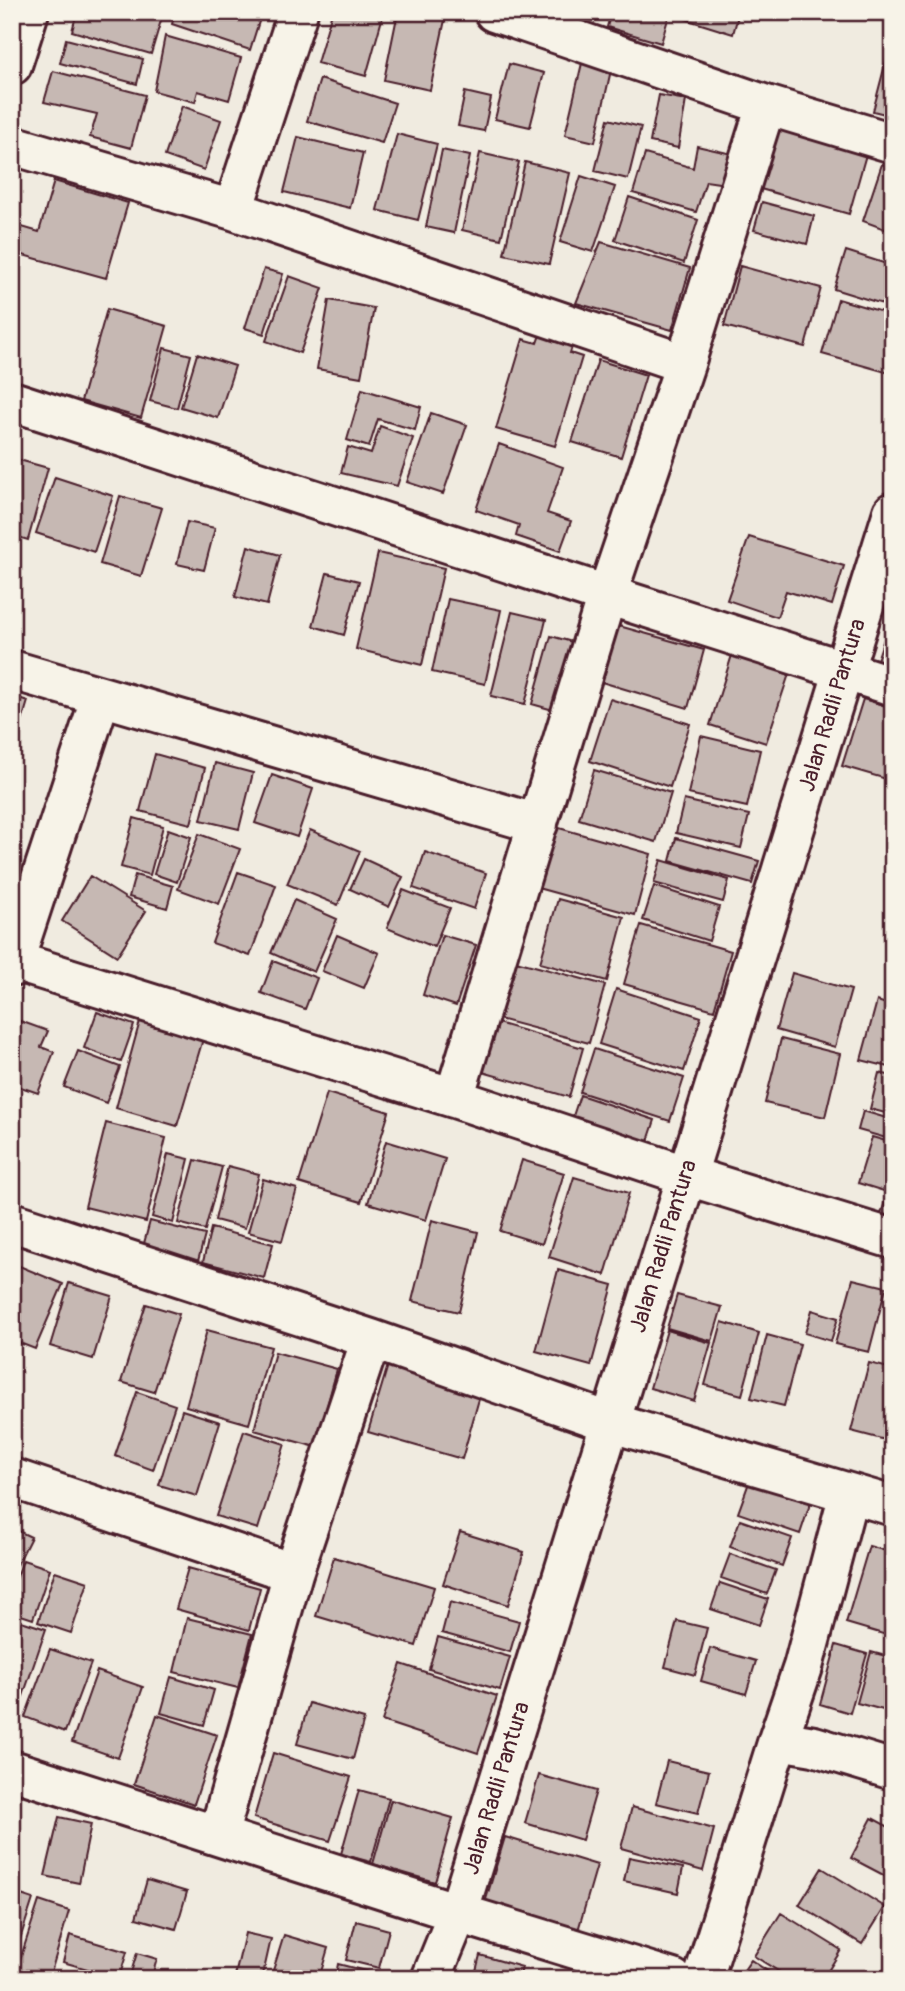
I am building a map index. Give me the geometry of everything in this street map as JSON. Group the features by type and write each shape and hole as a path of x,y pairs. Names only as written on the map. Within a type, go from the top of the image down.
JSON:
{"street":[{"path":"12,65 29,12"},
{"path":"233,210 298,12"},
{"path":"494,12 766,105 893,144"},
{"path":"454,1098 607,595 685,364 766,105"},
{"path":"12,145 233,210 685,364"},
{"path":"12,401 893,686"},
{"name":"Jalan Radli Pantura","path":"431,1979 457,1913 893,512"},
{"path":"12,670 538,824"},
{"path":"101,696 13,964 454,1098 685,1175 893,1238"},
{"path":"12,1222 371,1339 609,1422 893,1506"},
{"path":"218,1836 293,1573 371,1339"},
{"path":"12,1478 293,1573"},
{"path":"704,1979 803,1667 849,1493"},
{"path":"778,1740 814,1746 893,1770"},
{"path":"12,1770 457,1913 673,1979"}],"building":[{"path":"77,12 144,12 162,17 151,54 72,31"},
{"path":"175,12 262,12 250,50 172,24"},
{"path":"332,12 384,12 366,76 317,63"},
{"path":"398,12 432,12 446,15 430,90 384,80"},
{"path":"611,12 670,12 661,43 607,27"},
{"path":"684,12 739,12 733,34 682,18"},
{"path":"893,34 893,116 873,111"},
{"path":"165,36 241,58 229,100 198,91 195,102 154,91"},
{"path":"66,39 143,59 137,84 60,63"},
{"path":"582,63 611,70 595,142 565,135"},
{"path":"509,64 544,73 530,127 495,119"},
{"path":"53,71 145,95 131,148 90,137 97,114 44,102"},
{"path":"320,79 395,103 382,143 307,121"},
{"path":"465,92 491,98 484,131 458,126"},
{"path":"659,95 686,100 678,148 650,142"},
{"path":"182,106 221,120 204,170 165,156"},
{"path":"608,119 641,127 628,179 595,171"},
{"path":"776,125 867,151 849,214 757,188"},
{"path":"397,134 437,144 418,220 377,210"},
{"path":"298,137 363,153 350,208 284,192"},
{"path":"697,146 732,154 726,184 706,181 696,212 633,193 645,154 693,168"},
{"path":"442,150 470,156 454,233 426,227"},
{"path":"480,153 519,162 501,239 462,230"},
{"path":"525,162 570,173 549,264 504,254"},
{"path":"882,164 893,168 893,232 863,221"},
{"path":"581,176 615,187 593,252 560,242"},
{"path":"54,181 128,203 106,278 12,252 12,224 39,232"},
{"path":"629,197 698,220 684,263 615,240"},
{"path":"762,202 814,216 807,244 754,230"},
{"path":"601,242 690,268 672,330 576,303"},
{"path":"846,251 893,266 892,307 834,289"},
{"path":"740,266 821,288 805,347 724,326"},
{"path":"264,269 283,274 264,334 245,328"},
{"path":"289,276 323,288 300,353 266,341"},
{"path":"838,299 893,315 893,374 822,354"},
{"path":"329,300 374,308 361,377 317,369"},
{"path":"107,309 167,326 141,418 81,401"},
{"path":"541,332 574,341 570,353 582,357 555,446 496,429 523,339 537,343"},
{"path":"164,348 191,355 177,408 150,401"},
{"path":"197,354 235,366 218,418 181,407"},
{"path":"598,360 646,375 621,457 572,442"},
{"path":"362,389 421,407 415,430 378,419 369,447 347,440"},
{"path":"431,413 467,425 443,494 407,482"},
{"path":"380,426 413,438 397,486 341,473 348,447 371,454"},
{"path":"499,444 563,467 547,513 571,521 560,551 516,536 519,525 476,510"},
{"path":"12,458 48,468 28,540 12,535"},
{"path":"55,477 113,496 94,552 36,533"},
{"path":"120,496 162,508 141,576 100,564"},
{"path":"187,522 215,528 204,570 177,564"},
{"path":"749,537 844,566 832,605 786,591 777,617 727,600"},
{"path":"248,546 280,555 267,605 235,597"},
{"path":"378,553 444,568 422,665 356,649"},
{"path":"327,573 359,581 344,635 313,626"},
{"path":"448,599 501,610 485,684 432,672"},
{"path":"512,612 546,620 525,704 491,696"},
{"path":"893,612 893,665 877,660"},
{"path":"612,624 704,650 688,708 595,680"},
{"path":"551,636 572,642 553,710 532,704"},
{"path":"732,655 789,674 766,743 710,725"},
{"path":"12,696 28,701 12,755"},
{"path":"610,699 690,724 670,787 590,761"},
{"path":"863,699 893,708 893,781 842,766"},
{"path":"701,736 760,750 747,807 688,794"},
{"path":"155,754 205,768 191,824 140,811"},
{"path":"215,763 253,773 239,829 201,820"},
{"path":"594,770 671,793 656,842 579,819"},
{"path":"272,775 313,789 297,837 255,823"},
{"path":"684,800 749,815 741,848 676,833"},
{"path":"134,818 163,826 150,875 121,867"},
{"path":"552,826 651,854 635,915 534,887"},
{"path":"168,829 191,837 177,882 154,874"},
{"path":"310,830 360,851 338,905 287,884"},
{"path":"199,834 240,849 219,904 178,889"},
{"path":"676,838 759,861 752,884 670,861"},
{"path":"425,852 486,873 474,909 413,888"},
{"path":"364,859 403,877 389,907 350,889"},
{"path":"661,860 729,880 723,902 654,883"},
{"path":"238,872 276,885 250,956 212,943"},
{"path":"135,875 173,886 167,908 129,897"},
{"path":"90,876 146,911 117,956 62,921"},
{"path":"654,886 719,907 709,941 643,920"},
{"path":"403,890 450,908 434,947 387,928"},
{"path":"558,899 624,917 607,981 540,963"},
{"path":"294,900 337,919 314,972 271,953"},
{"path":"641,925 731,951 714,1010 624,984"},
{"path":"337,935 379,953 364,988 322,971"},
{"path":"442,935 476,945 456,1006 423,995"},
{"path":"512,960 605,985 589,1043 495,1018"},
{"path":"273,961 317,978 305,1009 261,993"},
{"path":"792,973 851,990 835,1047 776,1030"},
{"path":"616,989 701,1017 684,1071 599,1044"},
{"path":"877,1001 893,1006 893,1068 861,1060"},
{"path":"97,1012 134,1025 121,1062 84,1048"},
{"path":"20,1021 48,1031 41,1047 54,1052 38,1093 12,1084 12,1036"},
{"path":"140,1021 203,1039 177,1126 116,1108"},
{"path":"494,1022 583,1048 569,1097 479,1071"},
{"path":"781,1039 840,1054 825,1117 765,1103"},
{"path":"594,1049 684,1078 670,1121 580,1092"},
{"path":"78,1051 120,1067 106,1103 64,1087"},
{"path":"879,1073 893,1076 893,1115 870,1109"},
{"path":"327,1093 389,1112 361,1202 299,1183"},
{"path":"580,1095 655,1120 647,1144 572,1119"},
{"path":"863,1111 893,1120 893,1140 858,1130"},
{"path":"106,1123 166,1138 146,1222 85,1207"},
{"path":"872,1137 893,1143 893,1171 887,1192 858,1183"},
{"path":"386,1141 445,1159 426,1220 368,1203"},
{"path":"168,1154 189,1159 173,1223 152,1217"},
{"path":"195,1160 222,1167 205,1230 178,1223"},
{"path":"522,1160 564,1173 542,1244 500,1231"},
{"path":"228,1166 259,1174 245,1228 215,1220"},
{"path":"893,1176 893,1217 881,1214"},
{"path":"574,1177 629,1193 605,1275 549,1257"},
{"path":"263,1179 297,1189 282,1241 248,1232"},
{"path":"432,1220 478,1232 459,1312 412,1301"},
{"path":"150,1221 205,1235 198,1261 143,1247"},
{"path":"211,1228 273,1244 264,1278 203,1262"},
{"path":"12,1263 63,1284 35,1349 12,1340"},
{"path":"558,1270 613,1285 591,1366 536,1351"},
{"path":"853,1279 886,1287 869,1352 835,1344"},
{"path":"69,1283 112,1296 93,1359 50,1346"},
{"path":"677,1295 722,1307 712,1341 667,1328"},
{"path":"146,1304 179,1314 154,1392 121,1382"},
{"path":"812,1310 838,1318 831,1341 805,1333"},
{"path":"722,1322 759,1333 742,1395 705,1385"},
{"path":"207,1330 271,1347 249,1424 186,1406"},
{"path":"667,1330 711,1343 694,1401 650,1388"},
{"path":"767,1335 800,1344 784,1406 751,1398"},
{"path":"275,1352 337,1369 316,1447 254,1430"},
{"path":"869,1363 893,1369 893,1442 851,1431"},
{"path":"388,1365 481,1392 462,1459 368,1432"},
{"path":"137,1392 175,1405 153,1470 115,1456"},
{"path":"182,1410 220,1422 197,1496 159,1485"},
{"path":"244,1431 285,1444 258,1529 216,1516"},
{"path":"751,1477 812,1498 800,1534 738,1513"},
{"path":"740,1520 792,1538 782,1566 730,1547"},
{"path":"12,1528 31,1537 12,1575"},
{"path":"460,1532 524,1552 508,1605 443,1584"},
{"path":"869,1546 893,1553 893,1637 846,1623"},
{"path":"730,1554 776,1570 767,1594 721,1578"},
{"path":"334,1557 434,1587 416,1646 316,1616"},
{"path":"23,1560 50,1569 33,1619 12,1612 12,1591"},
{"path":"188,1568 260,1588 249,1630 176,1609"},
{"path":"55,1571 88,1582 71,1633 38,1622"},
{"path":"720,1583 768,1599 759,1625 711,1609"},
{"path":"450,1602 519,1621 510,1652 442,1633"},
{"path":"12,1618 46,1629 23,1696 12,1693"},
{"path":"187,1618 252,1634 238,1688 174,1672"},
{"path":"677,1621 707,1628 695,1675 665,1667"},
{"path":"438,1637 510,1657 500,1690 429,1669"},
{"path":"836,1645 867,1654 850,1713 820,1704"},
{"path":"710,1648 756,1661 746,1694 701,1681"},
{"path":"50,1649 91,1663 65,1732 25,1717"},
{"path":"871,1652 893,1658 893,1689 887,1711 857,1703"},
{"path":"401,1664 497,1696 478,1753 382,1721"},
{"path":"97,1671 143,1687 118,1758 72,1742"},
{"path":"171,1677 214,1690 204,1725 161,1713"},
{"path":"309,1703 364,1719 353,1759 297,1744"},
{"path":"157,1715 217,1735 194,1804 134,1784"},
{"path":"273,1753 351,1777 330,1841 254,1818"},
{"path":"667,1761 709,1771 698,1813 656,1803"},
{"path":"539,1775 596,1791 582,1840 525,1823"},
{"path":"359,1790 389,1798 371,1862 341,1854"},
{"path":"391,1800 453,1818 435,1882 373,1864"},
{"path":"632,1807 714,1829 703,1871 621,1848"},
{"path":"59,1817 91,1824 79,1883 45,1876"},
{"path":"872,1818 893,1829 893,1880 851,1858"},
{"path":"505,1837 597,1865 577,1934 484,1906"},
{"path":"629,1857 683,1868 678,1893 624,1881"},
{"path":"822,1868 885,1907 862,1944 799,1905"},
{"path":"147,1880 187,1892 176,1929 136,1918"},
{"path":"12,1892 33,1899 12,1964"},
{"path":"39,1901 69,1911 49,1979 14,1978"},
{"path":"781,1913 841,1950 823,1979 791,1979 754,1956"},
{"path":"356,1921 389,1930 379,1968 346,1960"},
{"path":"245,1933 271,1939 262,1979 235,1976"},
{"path":"70,1935 127,1952 119,1978 63,1962"},
{"path":"284,1935 328,1948 319,1979 271,1977"},
{"path":"137,1953 157,1959 151,1979 129,1979"},
{"path":"480,1955 522,1967 519,1979 474,1979"},
{"path":"751,1960 779,1979 738,1979"},
{"path":"338,1964 377,1974 375,1979 335,1979"}]}
